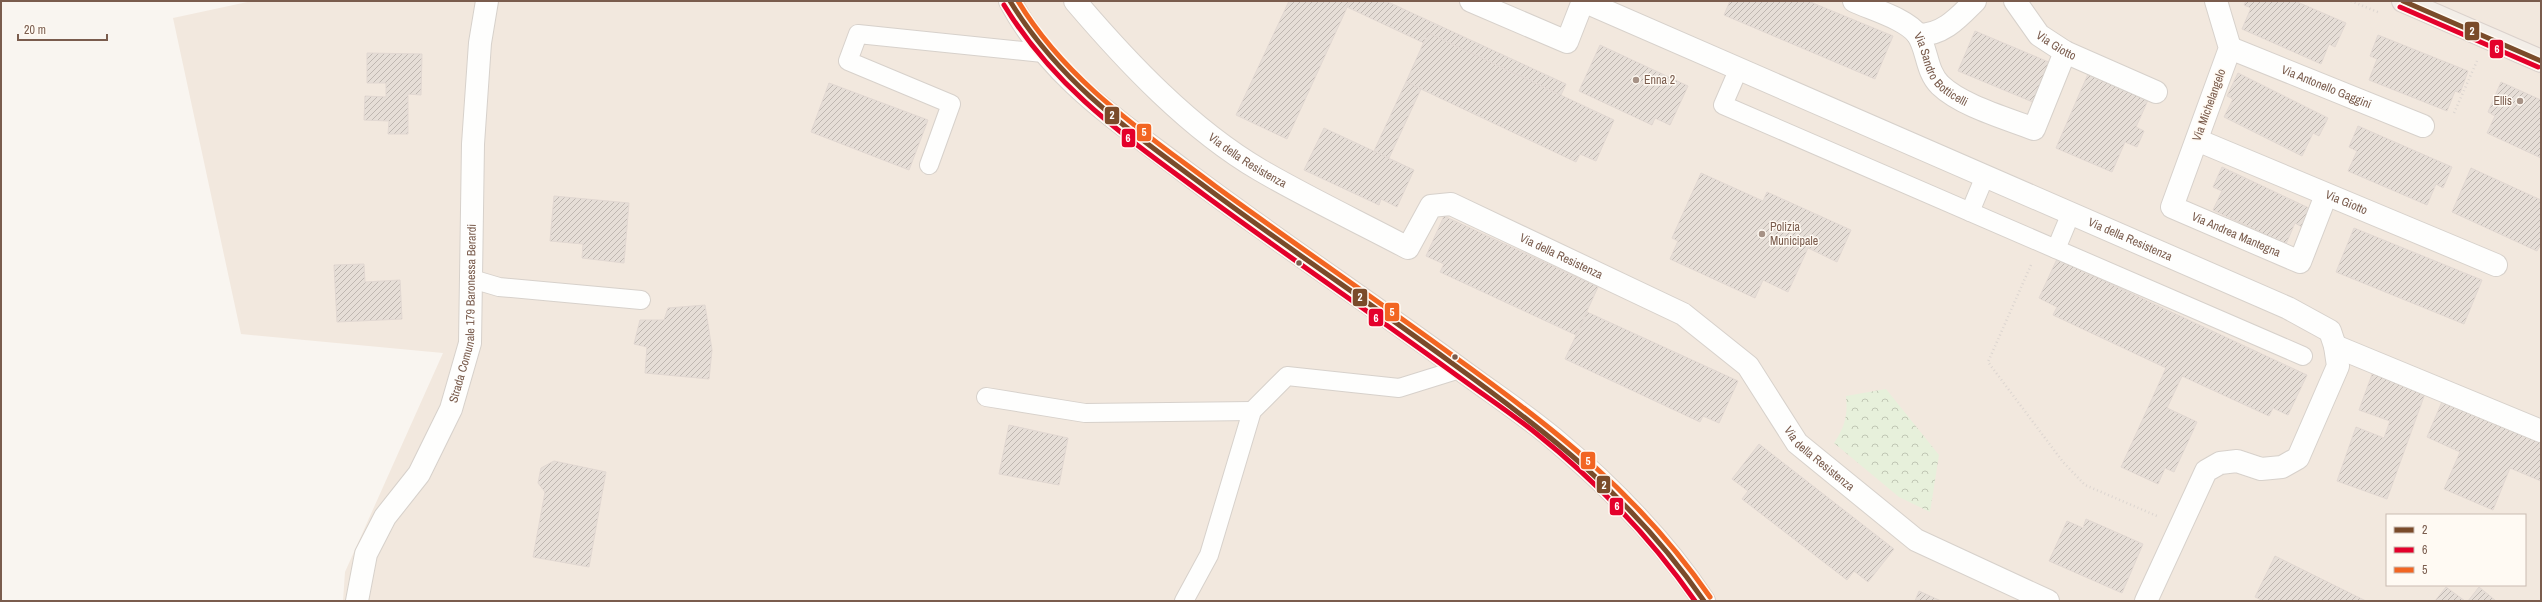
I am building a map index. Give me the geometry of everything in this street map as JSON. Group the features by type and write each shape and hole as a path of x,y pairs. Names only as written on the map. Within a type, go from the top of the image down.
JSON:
{"main road":[{"path":"2403,1 2541,61"}],"street":[{"name":"Strada Comunale 179 Baronessa Berardi","path":"357,601 366,554 385,517 419,474 450,409 470,342 473,144 480,43 487,1"},
{"path":"1010,1 1043,53 1078,90 1202,184 1551,436 1607,486 1659,542 1704,601"},
{"name":"Via della Resistenza","path":"1075,1 1124,58 1214,139 1260,170 1408,248 1431,206 1451,204 1683,314 1748,366 1797,443 1916,540 2048,601"},
{"path":"1471,1 1567,42 1583,1"},
{"name":"Via della Resistenza","path":"1583,1 2288,308 2330,331 2335,346 2338,366 2298,458 2282,468 2261,469 2237,461 2220,463 2206,471 2146,601"},
{"name":"Via Sandro Botticelli","path":"1854,1 1901,22 1918,35 1931,72 1940,85 1962,99 2034,129 2065,52"},
{"path":"1918,35 1931,35 1949,26 1975,1"},
{"name":"Via Giotto","path":"2015,1 2040,35 2065,52 2156,92"},
{"path":"2216,1 2230,48"},
{"name":"Via Antonello Gaggini","path":"2230,48 2423,126"},
{"name":"Via Michelangelo","path":"2172,207 2230,48"},
{"name":"Via Giotto","path":"2197,140 2496,265"},
{"name":"Via Andrea Mantegna","path":"2172,207 2300,262 2326,195"},
{"path":"2335,346 2541,431"}],"lane":[{"path":"929,165 951,104 848,61 858,34 1043,53"},
{"path":"1739,68 1723,105 2303,356"},
{"path":"1970,212 1985,176"},
{"path":"2048,246 2071,213"},
{"path":"472,279 499,287 641,300"},
{"path":"1184,601 1209,555 1252,411 1287,376 1400,388 1460,369"},
{"path":"986,397 1085,413 1252,411"}],"path":[{"path":"2454,113 2479,55"},
{"path":"2048,246 1988,362 2063,462 2085,485 2153,514"}],"shaded area":[{"path":"252,1 2541,1 2541,601 343,601 345,572 443,353 241,334 173,18"}],"green space":[{"path":"1886,389 1939,455 1930,512 1899,497 1834,443 1841,432 1845,421 1847,409 1846,396"}],"building":[{"path":"1289,1 1350,1 1287,139 1236,115"},
{"path":"1350,1 1386,1 1566,84 1561,95 1428,33 1424,43 1347,7"},
{"path":"1730,1 1808,1 1893,36 1875,79 1724,15"},
{"path":"2246,1 2295,1 2346,23 2335,47 2329,44 2321,64 2242,29 2251,8 2244,5"},
{"path":"1975,31 2051,63 2035,103 1958,71"},
{"path":"1428,33 1614,120 1596,161 1580,154 1576,162 1406,82"},
{"path":"2378,35 2468,71 2460,93 2455,91 2447,111 2369,80 2377,59 2370,56"},
{"path":"1600,45 1688,86 1670,125 1655,118 1652,125 1579,91"},
{"path":"367,53 422,54 421,95 408,94 408,134 388,134 389,121 364,120 365,96 386,97 386,83 367,83"},
{"path":"2238,73 2328,118 2319,136 2313,133 2302,156 2224,117 2233,99 2227,96"},
{"path":"2088,74 2148,100 2136,127 2144,131 2137,147 2125,142 2112,172 2056,148"},
{"path":"1406,82 1421,89 1389,158 1374,151"},
{"path":"2501,82 2541,100 2541,158 2487,133 2495,116 2488,112"},
{"path":"829,83 928,120 909,170 811,132"},
{"path":"2358,126 2452,167 2443,188 2436,184 2427,205 2348,171 2357,151 2349,147"},
{"path":"1324,128 1414,170 1397,207 1381,199 1379,205 1304,170"},
{"path":"2222,167 2311,209 2302,227 2295,223 2286,244 2213,210 2222,191 2213,187"},
{"path":"2471,168 2541,200 2541,244 2537,251 2452,212"},
{"name":"Polizia Municipale","path":"1701,173 1763,201 1767,192 1851,230 1837,262 1808,248 1788,292 1763,280 1755,298 1670,259 1678,241 1672,238"},
{"path":"554,196 629,203 624,263 582,258 583,244 550,241"},
{"path":"1444,216 1598,287 1576,335 1440,272 1444,264 1426,256"},
{"path":"2354,228 2482,280 2464,324 2336,272"},
{"path":"2057,259 2307,375 2288,415 2273,408 2269,416 2182,376 2167,408 2197,422 2174,472 2165,468 2158,484 2121,467 2166,368 2053,315 2057,307 2039,298"},
{"path":"364,264 365,282 400,280 402,319 337,322 334,265"},
{"path":"705,305 712,350 709,379 645,373 647,347 634,344 640,320 664,320 668,308"},
{"path":"1587,312 1738,381 1719,423 1703,416 1700,422 1565,359"},
{"path":"2374,369 2427,388 2387,499 2337,481 2356,427 2384,438 2390,421 2359,410"},
{"path":"2444,397 2541,439 2541,481 2510,468 2493,510 2444,489 2460,452 2427,437"},
{"path":"1009,425 1068,438 1059,485 999,474"},
{"path":"1759,444 1894,549 1868,582 1854,571 1847,580 1742,499 1748,491 1732,479"},
{"path":"554,461 606,472 589,567 533,557 545,492 538,483 541,468"},
{"path":"2086,519 2143,544 2122,593 2049,561 2067,521 2083,528"},
{"path":"2275,556 2366,601 2264,601 2255,597"},
{"path":"2446,587 2465,601 2435,601"},
{"path":"2479,587 2496,601 2468,601"},
{"path":"1919,591 1941,601 1915,601"}],"transit line":[{"name":"2","path":"1010,1 1030,31 1075,83 1127,128 1240,213 1486,388 1587,469 1648,530 1677,564 1704,601"},
{"name":"5","path":"1018,1 1037,30 1059,56 1107,103 1133,124 1215,186 1489,382 1559,436 1592,464 1653,525 1682,559 1710,597"},
{"name":"2","path":"2403,1 2541,61"},
{"name":"6","path":"1004,5 1024,35 1046,62 1069,87 1119,131 1235,217 1508,412 1559,452 1581,471 1622,512 1660,555 1695,601"},
{"name":"6","path":"2400,7 2538,67"}],"place":[{"name":"Enna 2","path":"1636,80"},
{"name":"Ellis","path":"2520,101"},
{"name":"Polizia Municipale","path":"1762,234"}]}
